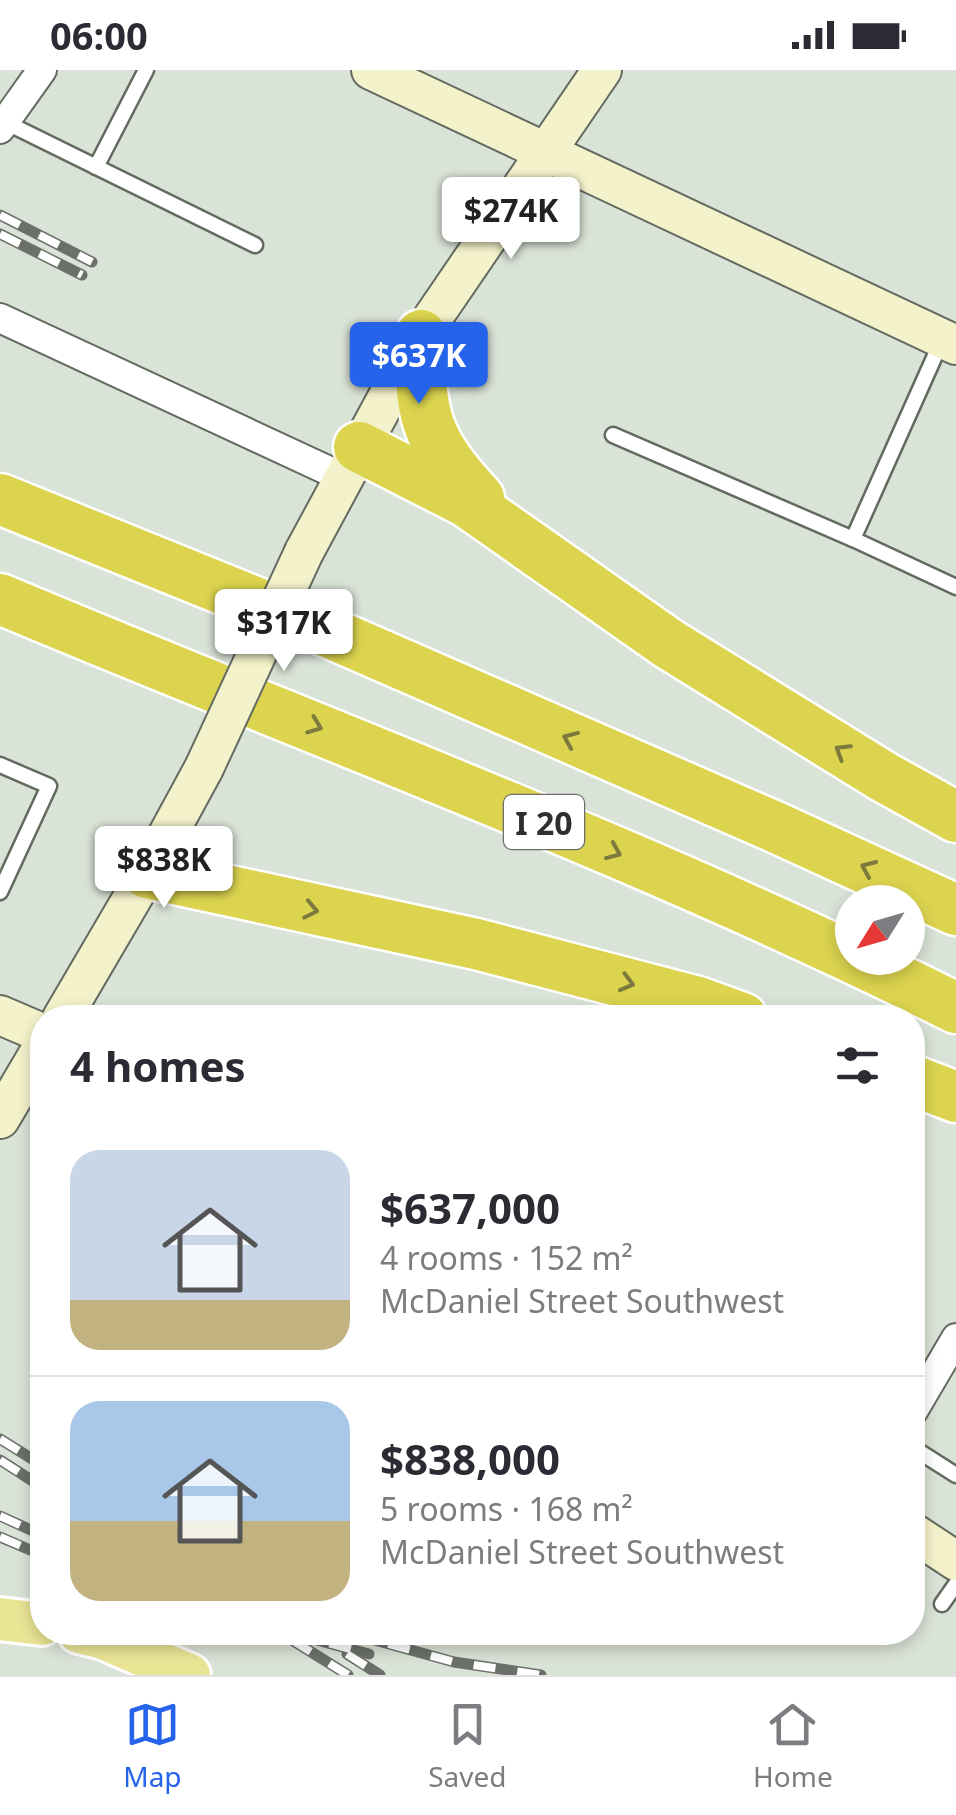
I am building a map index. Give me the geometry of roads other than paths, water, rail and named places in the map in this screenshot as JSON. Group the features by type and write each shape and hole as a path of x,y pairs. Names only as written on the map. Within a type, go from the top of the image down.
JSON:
{"highway":[{"path":"421,334 420,391 437,447 460,478 521,540"},
{"path":"0,462 314,626"},
{"path":"351,462 414,472 467,502 669,644 956,818"},
{"name":"I 20","path":"0,499 314,626 775,826 956,910"},
{"name":"I 20","path":"0,599 352,740 641,863 956,1008"},
{"path":"0,608 126,652"},
{"path":"148,873 476,944 706,1005"},
{"path":"925,1085 956,1097"}],"main road":[{"path":"0,1619 30,1623"},
{"path":"121,1645 189,1675"}],"street":[{"path":"2,126 42,70"},
{"path":"371,70 949,342"},
{"path":"70,1005 148,873 204,768 304,552 421,334 602,70"},
{"path":"0,318 351,462"},
{"path":"0,1015 30,1028"},
{"path":"0,1119 30,1068"},
{"path":"925,1391 956,1338"},
{"path":"925,1541 956,1561"}],"lane":[{"path":"96,167 146,70"},
{"path":"2,126 96,167 255,246"},
{"path":"853,538 949,342"},
{"path":"613,435 853,538 956,587"},
{"path":"0,764 49,786 0,892"},
{"path":"925,1455 956,1475"},
{"path":"942,1604 956,1584"}],"railway":[{"path":"0,215 92,262"},
{"path":"0,234 82,275"},
{"path":"0,1439 30,1458"},
{"path":"0,1460 30,1479"},
{"path":"0,1516 30,1530"},
{"path":"0,1537 30,1550"},
{"path":"300,1645 348,1675"},
{"path":"335,1645 369,1654"},
{"path":"393,1645 454,1662 541,1675"},
{"path":"347,1654 380,1675"}]}
